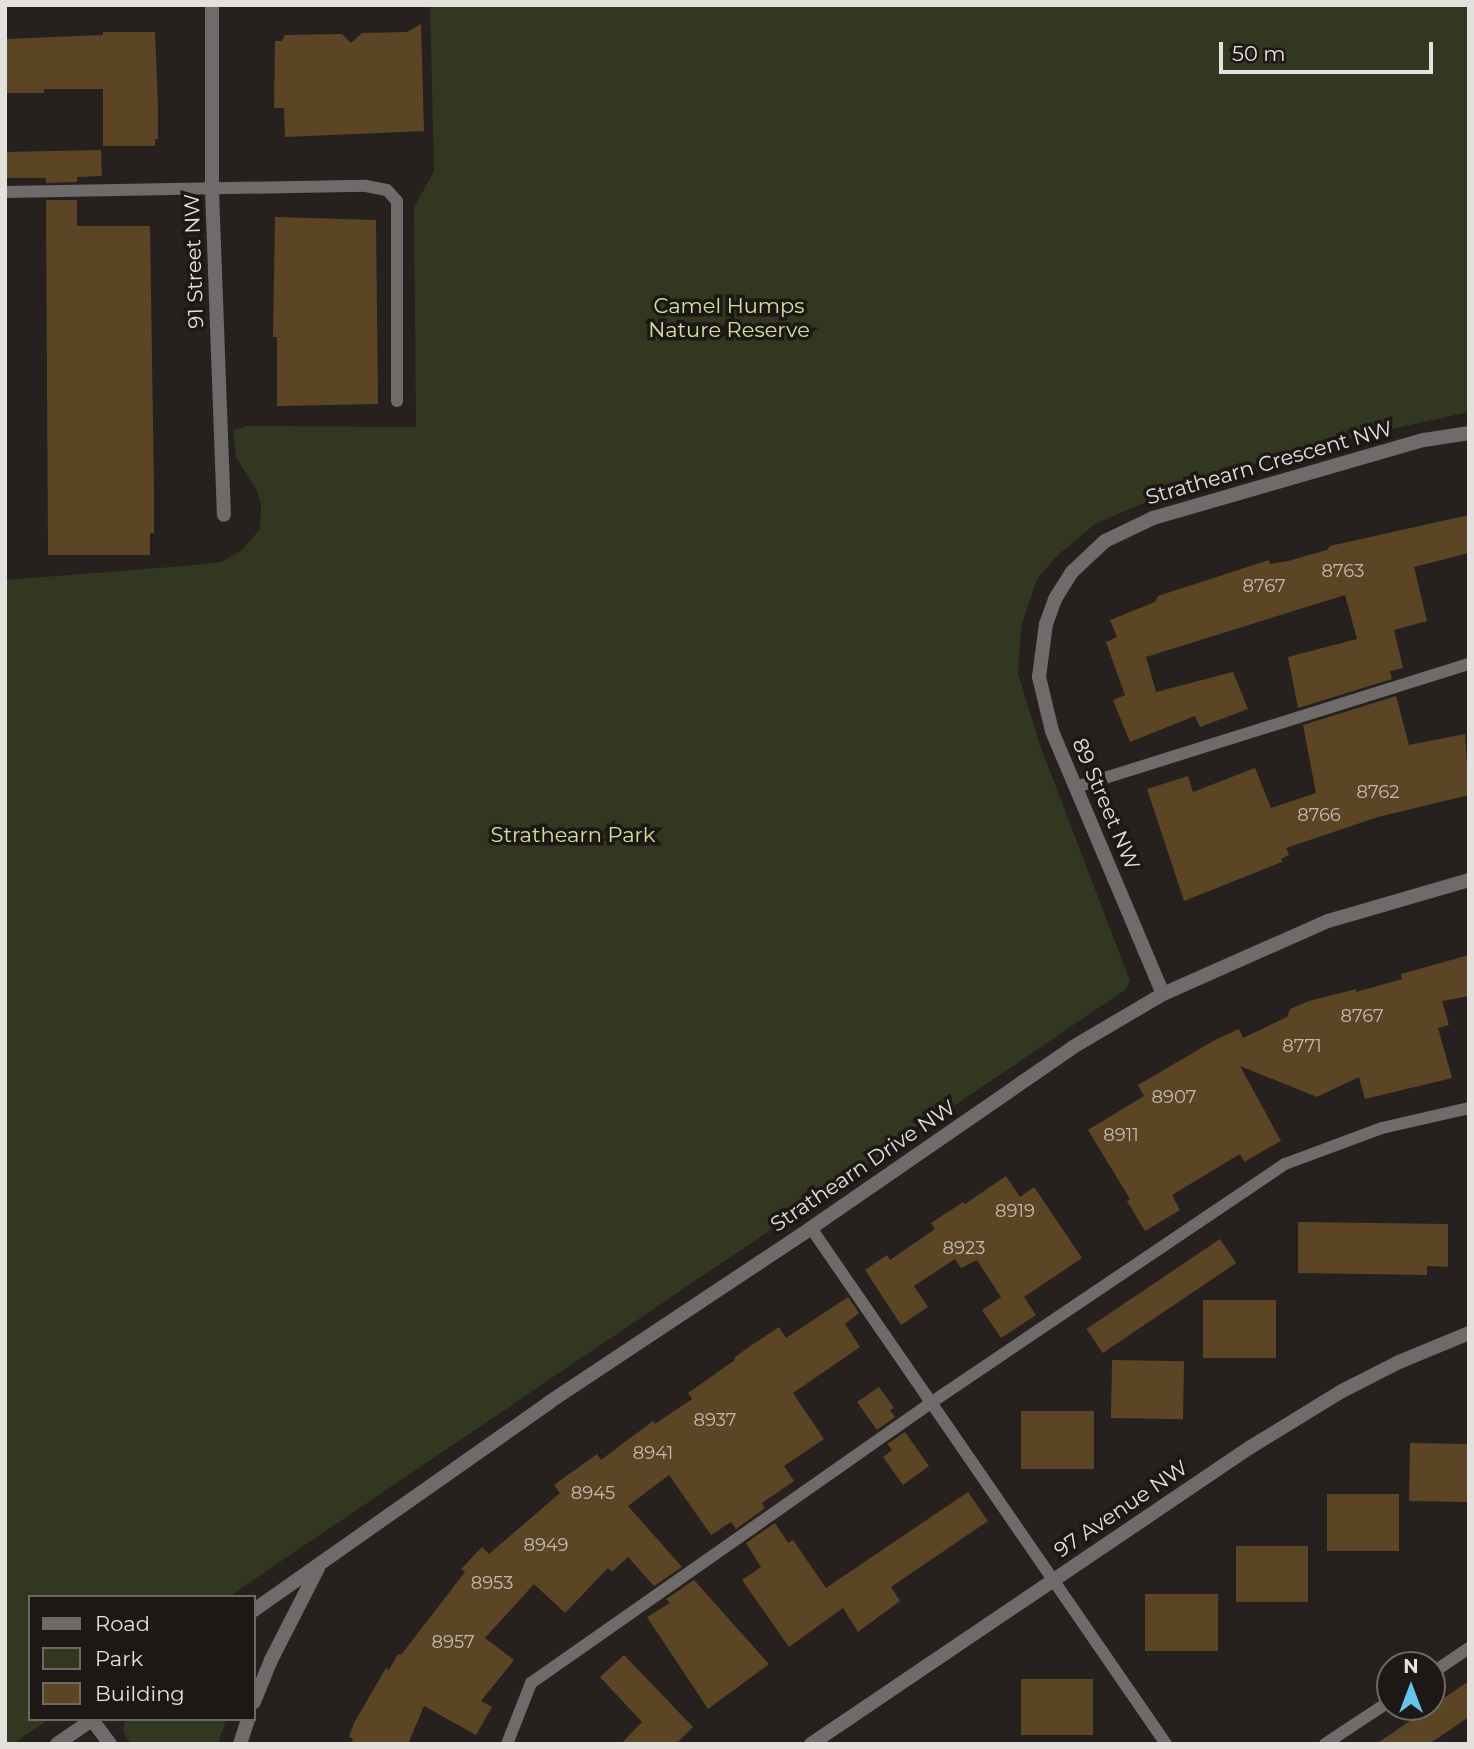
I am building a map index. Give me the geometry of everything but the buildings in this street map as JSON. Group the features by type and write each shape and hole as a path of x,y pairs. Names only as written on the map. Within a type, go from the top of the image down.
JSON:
{"street":[{"name":"91 Street NW","path":"212,5 212,190 224,515"},
{"name":"Strathearn Crescent NW","path":"1046,624 1055,598 1072,572 1105,541 1153,518 1424,440 1469,433"},
{"name":"89 Street NW","path":"1046,624 1039,677 1052,731 1163,994"},
{"name":"Strathearn Drive NW","path":"256,1608 548,1403 811,1228 1073,1047 1163,994 1328,921 1469,880"},
{"name":"97 Avenue NW","path":"811,1744 1249,1448 1342,1391 1399,1362 1469,1333"},
{"name":"Strathearn Drive NW","path":"256,1697 271,1660 320,1564"},
{"path":"57,1744 90,1721"},
{"path":"94,1721 110,1744"},
{"path":"240,1744 247,1721"}],"lane":[{"path":"5,192 366,186 387,190 397,201 397,401"},
{"path":"1076,787 1469,664"},
{"path":"508,1744 531,1683 932,1402 1285,1164 1382,1128 1469,1108"},
{"path":"811,1228 1166,1744"},
{"path":"1446,1664 1469,1648"},
{"path":"1325,1744 1376,1710"}],"green space":[{"name":"Strathearn Park","path":"430,5 1469,5 1469,412 1301,449 1174,490 1095,524 1059,554 1037,579 1021,626 1018,674 1040,745 1130,981 1125,990 231,1595 28,1595 28,1721 46,1721 13,1744 5,1744 5,580 221,562 242,550 260,529 261,506 257,491 236,457 233,430 247,426 416,427 414,207 434,172"},
{"path":"126,1721 225,1721 218,1744 131,1744 123,1731"}],"park label":[{"name":"Camel Humps Nature Reserve","path":"729,318"}]}
